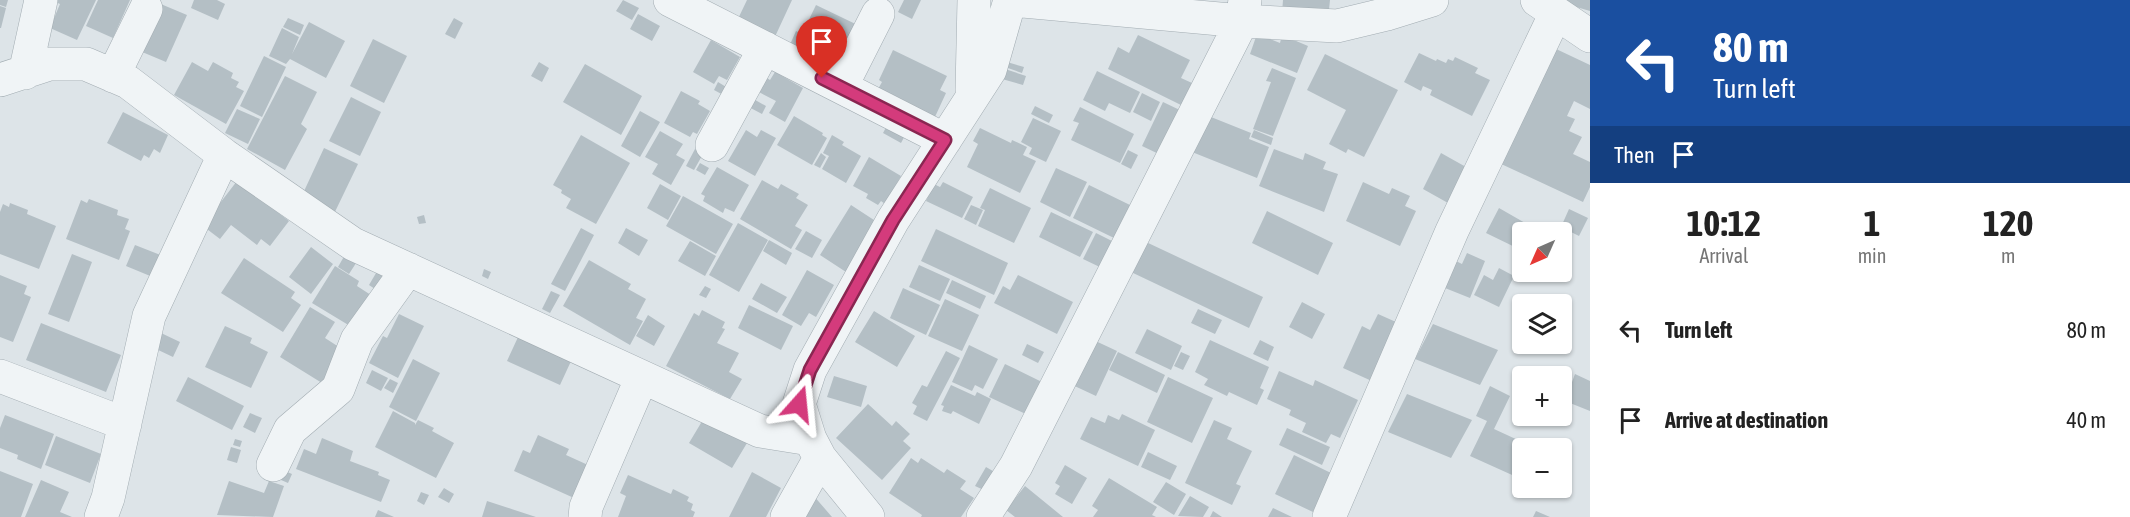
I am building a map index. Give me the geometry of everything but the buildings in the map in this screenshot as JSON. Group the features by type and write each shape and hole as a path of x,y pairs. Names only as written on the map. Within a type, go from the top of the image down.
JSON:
{"street":[{"path":"7,81 41,0"},
{"path":"669,0 945,140"},
{"path":"971,98 974,0"},
{"path":"868,517 815,448 799,404 810,370 893,220 990,70 1010,0 1244,11 1337,26 1422,2"},
{"path":"1329,517 1546,7 1590,36"},
{"path":"113,76 146,9"},
{"path":"982,517 1016,466 1244,11"},
{"path":"841,87 878,14"},
{"path":"712,145 765,48"},
{"path":"7,81 50,64 86,64 128,82 224,155 353,244 760,430 815,448"},
{"path":"101,517 108,498 149,316 224,155"},
{"path":"273,465 290,430 339,389 357,340 408,268"},
{"path":"0,376 125,424"},
{"path":"585,517 585,507 642,377"},
{"path":"787,517 815,448"}],"route":[{"path":"799,404 810,370 893,220 945,140 822,78"}]}
